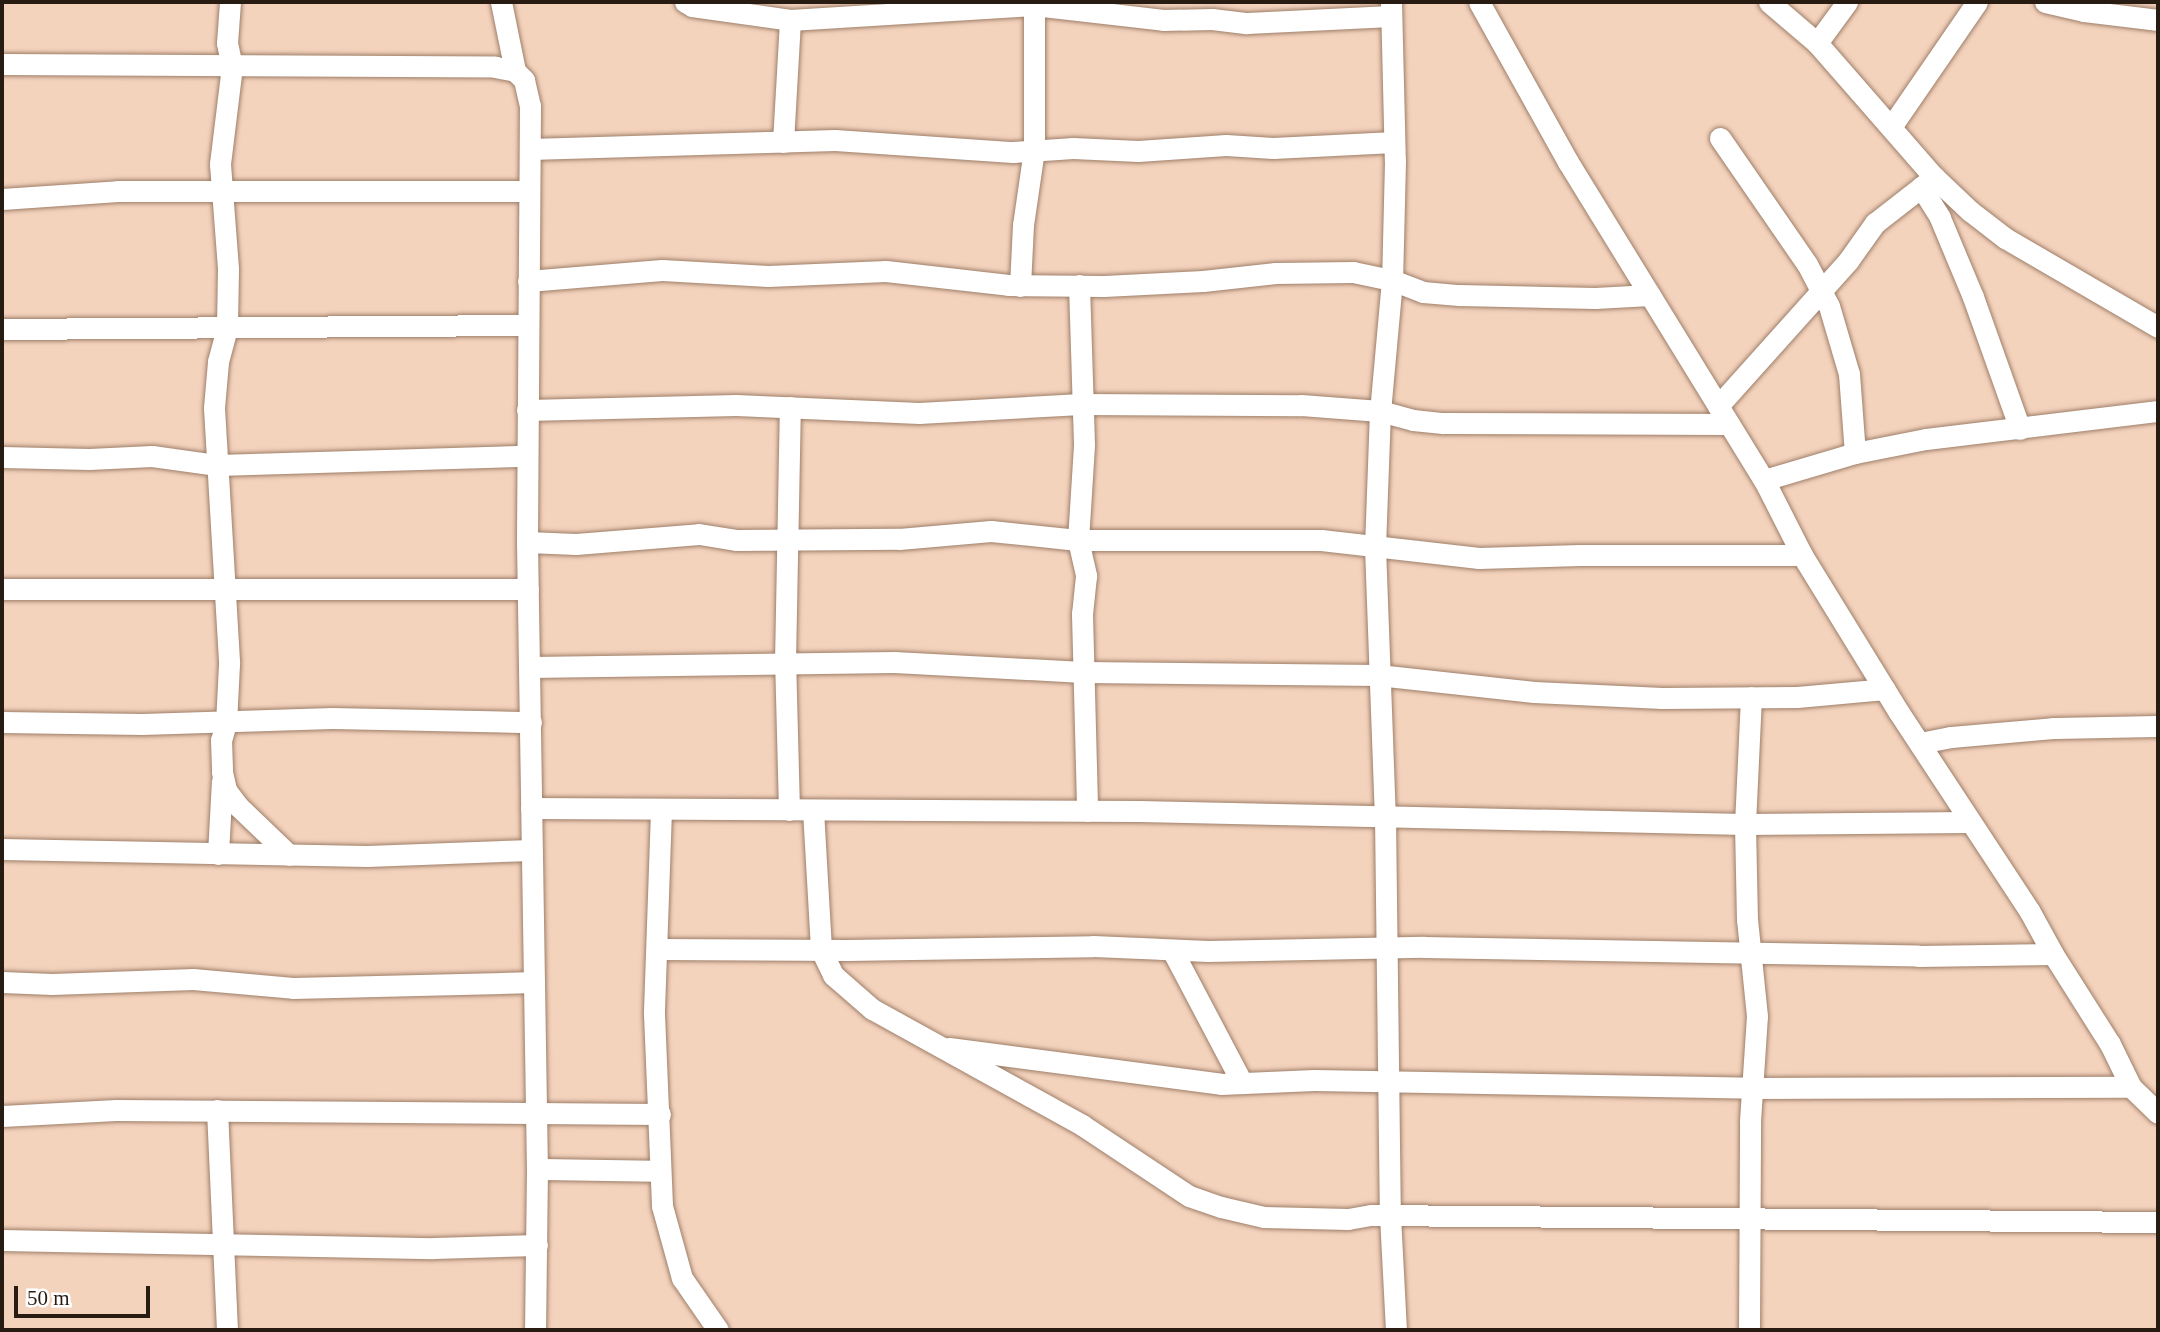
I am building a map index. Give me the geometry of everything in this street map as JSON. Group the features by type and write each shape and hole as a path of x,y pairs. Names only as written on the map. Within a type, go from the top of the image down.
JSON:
{"street":[{"path":"218,854 221,740 226,723 229,664 214,408 218,362 227,328 228,269 221,193 221,143 232,66 227,43 230,2"},
{"path":"501,2 515,71 524,80 528,90 530,149 526,456 537,1169 535,1330"},
{"path":"685,2 692,6 790,20 1034,4 1163,20 1212,19 1247,23 1391,9 1394,142 1392,280 1380,411 1375,547 1385,816 1390,1216 1396,1330"},
{"path":"1769,2 1817,43 1891,127 1928,182 2020,429"},
{"path":"1817,43 1847,2"},
{"path":"1891,127 1977,2"},
{"path":"2045,2 2158,20"},
{"path":"1020,286 1023,225 1034,150 1034,4"},
{"path":"1490,6 1568,162 1764,480 1802,555 1969,822 2030,912 2110,1045 2131,1087 2158,1113"},
{"path":"783,142 790,20"},
{"path":"2,64 495,67 515,71"},
{"path":"1720,138 1807,264 1821,291 1849,374 1855,453"},
{"path":"530,149 835,140 1002,152 1138,151 1226,145 1273,148 1394,142"},
{"path":"1724,415 1821,291 1848,261 1874,223 1928,182"},
{"path":"1928,182 2005,238 2158,327"},
{"path":"2,199 118,191 529,191"},
{"path":"528,281 662,270 768,276 886,271 1020,286 1203,281 1311,271 1353,272 1392,280 1423,292 1459,295 1595,298 1650,295"},
{"path":"1079,285 1084,445 1078,540 1086,576 1082,614 1087,811"},
{"path":"2,330 527,325"},
{"path":"527,410 736,405 919,413 1081,404 1301,405 1380,411 1413,420 1443,423 1724,415"},
{"path":"789,810 785,662 790,407"},
{"path":"1764,480 1855,453 1926,439 2158,411"},
{"path":"2,457 152,456 217,465 526,456"},
{"path":"527,542 576,544 699,534 736,540 899,539 991,531 1078,540 1321,540 1479,558 1802,555"},
{"path":"2,589 528,589"},
{"path":"530,667 785,662 894,663 1083,673 1378,675 1534,692 1662,698 1797,697 1885,688"},
{"path":"1749,1330 1749,1133 1757,1016 1750,952 1745,824 1751,697"},
{"path":"2,722 226,723 332,719 531,722"},
{"path":"1920,743 1951,737 2053,729 2158,726"},
{"path":"222,781 239,807 289,855"},
{"path":"531,808 1087,811 1745,824 1969,822"},
{"path":"661,810 654,1014 662,1206 682,1278 718,1330"},
{"path":"813,810 821,950 833,975 872,1009 1082,1125 1189,1196 1264,1217 1750,1217 2158,1222"},
{"path":"2,849 289,855 531,850"},
{"path":"658,949 821,950 1093,946 1172,950 1424,947 1918,956 2053,954"},
{"path":"1172,950 1242,1083"},
{"path":"2,982 51,984 193,979 293,988 534,982"},
{"path":"940,1047 1010,1054 1188,1080 1242,1083 1314,1080 1754,1088 2131,1087"},
{"path":"2,1116 116,1110 660,1114"},
{"path":"218,1110 227,1330"},
{"path":"537,1169 659,1171"},
{"path":"2,1240 434,1248 537,1245"}],"shaded area":[{"path":"2,2 2158,2 2158,1330 2,1330"}]}
